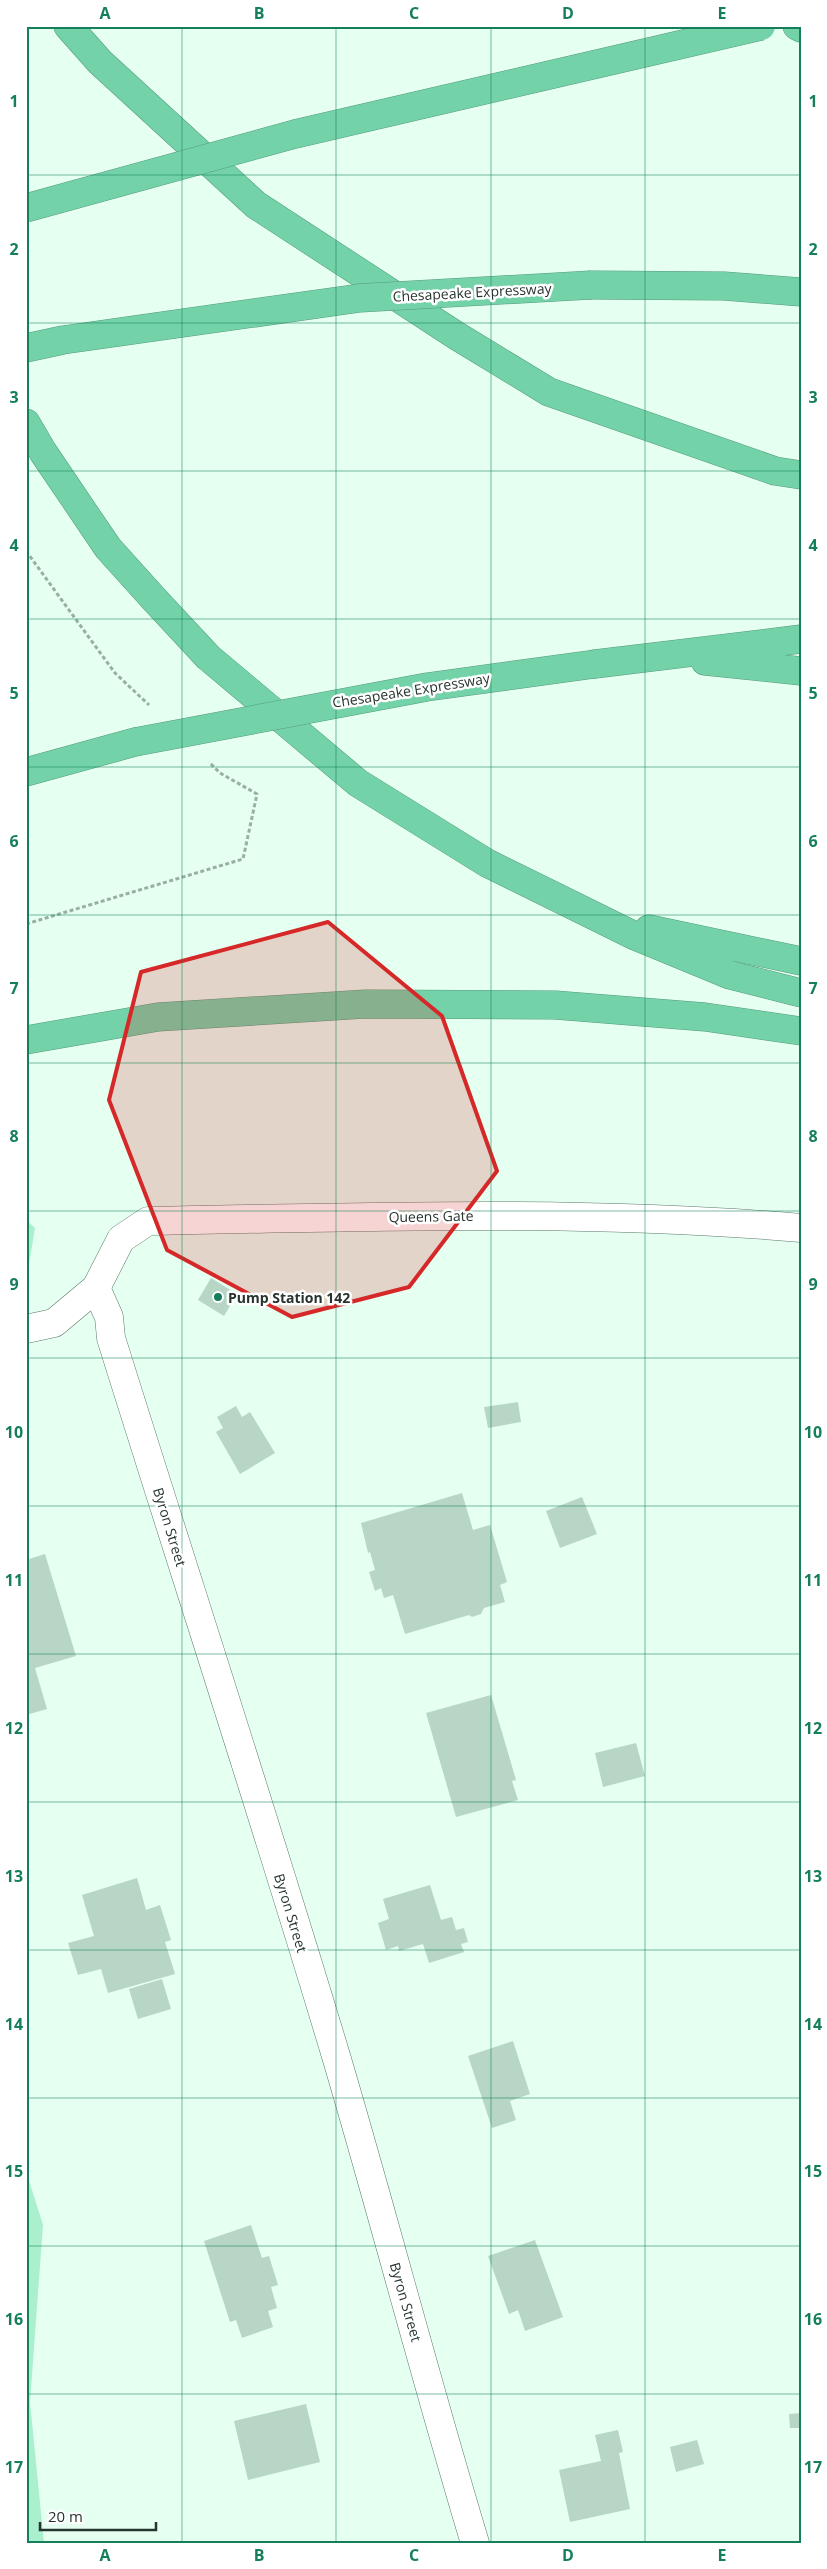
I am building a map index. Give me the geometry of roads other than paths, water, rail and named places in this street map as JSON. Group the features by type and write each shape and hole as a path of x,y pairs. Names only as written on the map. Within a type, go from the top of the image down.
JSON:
{"highway":[{"path":"68,26 100,62 256,205 457,336 549,392 775,471 801,475"},
{"path":"26,208 295,134 761,26"},
{"path":"796,26 801,28"},
{"name":"Chesapeake Expressway","path":"26,348 63,340 360,298 591,284 724,286 801,292"},
{"path":"26,423 43,452 108,548 208,657 358,783 486,863 601,920 730,975 801,993"},
{"name":"Chesapeake Expressway","path":"26,772 135,742 427,687 654,656 801,639"},
{"path":"654,656 801,671"},
{"path":"601,920 801,961"},
{"path":"26,1040 158,1016 366,1004 564,1005 706,1017 801,1031"}],"street":[{"name":"Queens Gate","path":"96,1288 121,1239 148,1221 545,1215 704,1220 801,1228"},
{"path":"26,1330 54,1323 96,1288"},
{"name":"Byron Street","path":"96,1288 110,1317 111,1338 336,2057 404,2292 451,2469 475,2543"}],"place":[{"name":"Pump Station 142","path":"218,1297"}]}
